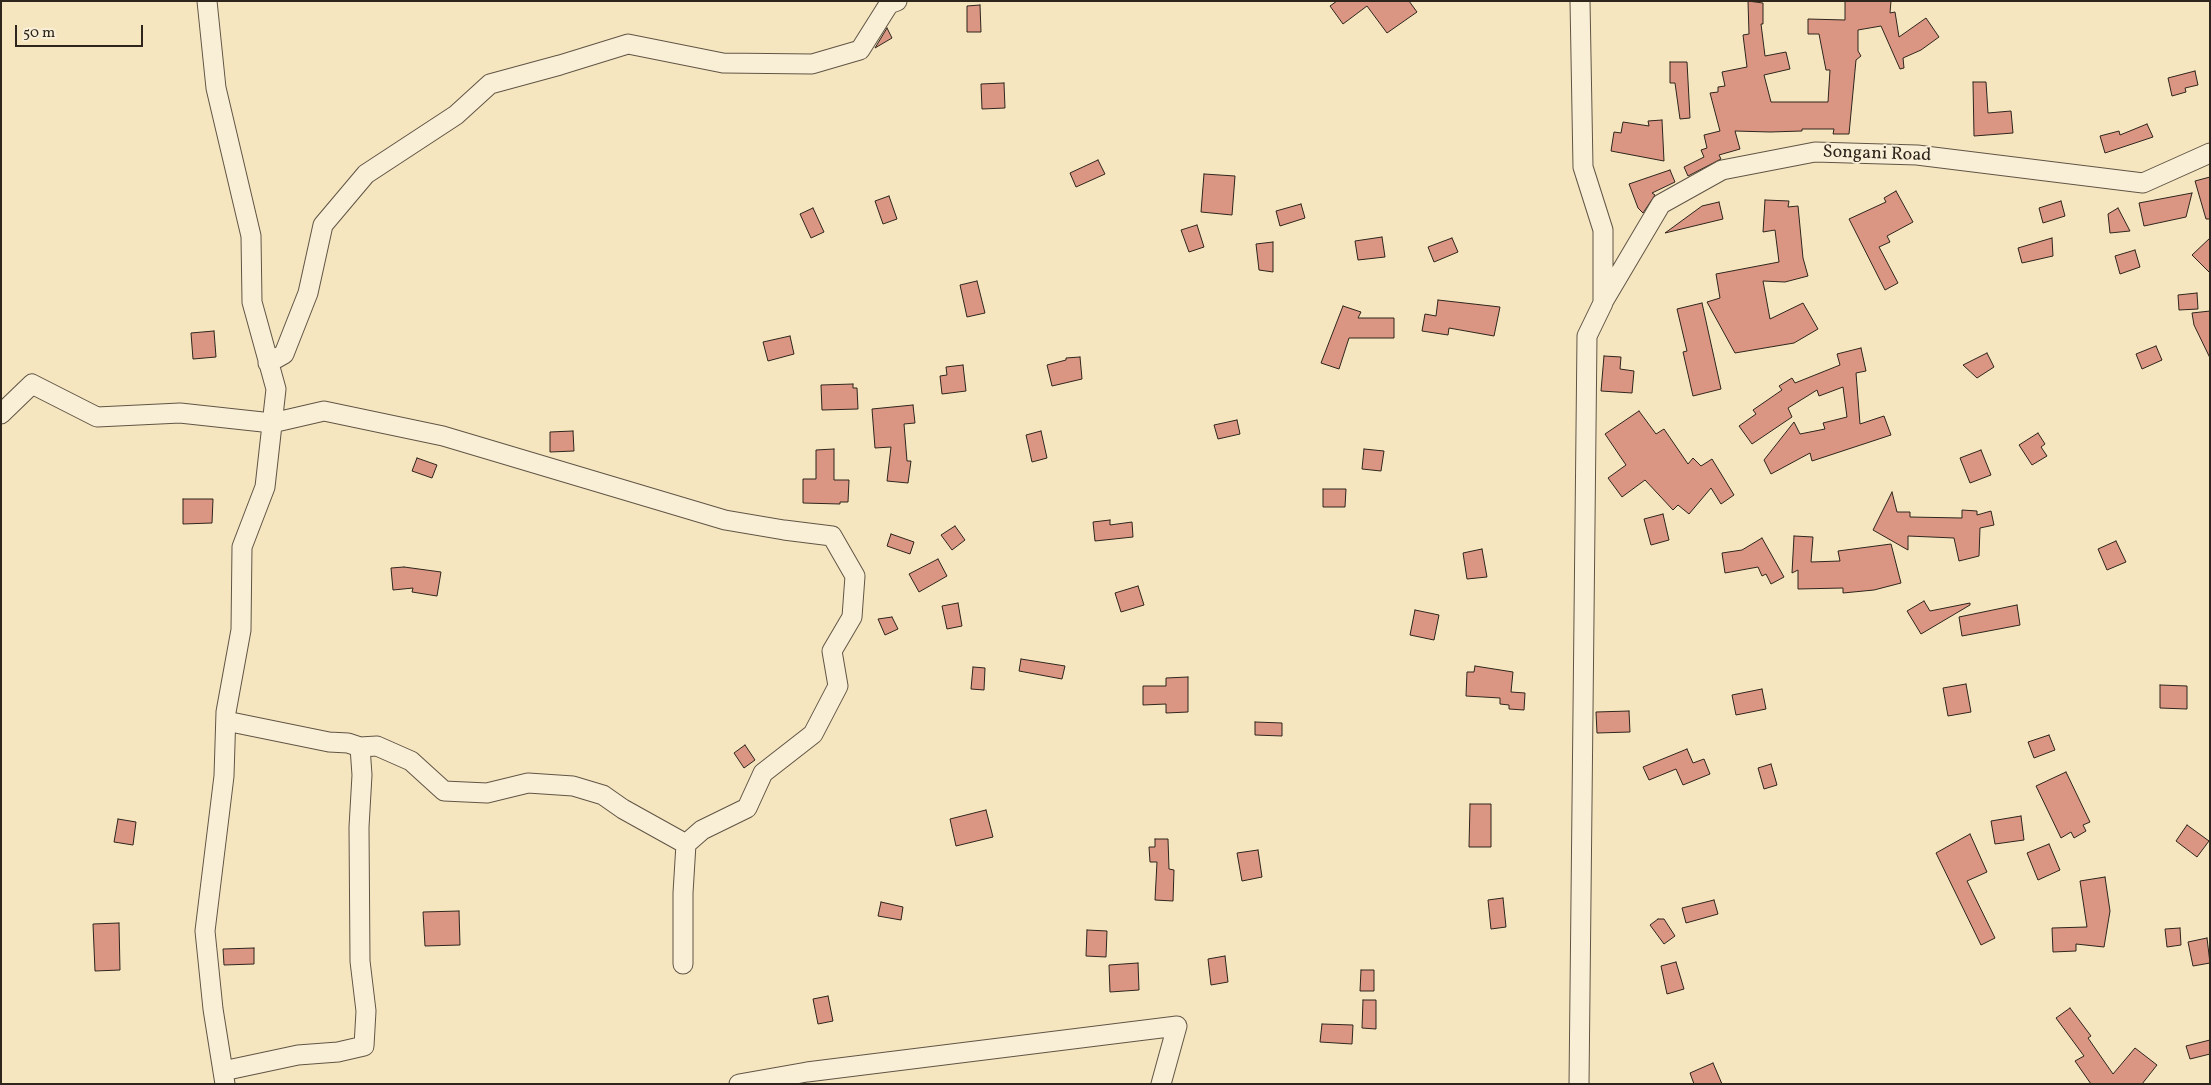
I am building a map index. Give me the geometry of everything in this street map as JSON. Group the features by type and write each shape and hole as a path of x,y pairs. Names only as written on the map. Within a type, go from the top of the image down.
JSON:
{"street":[{"path":"207,1 216,88 251,236 252,302 276,390 265,487 242,547 241,630 226,720 224,776 204,931 213,1009 224,1078 298,1055 338,1052 364,1046 366,1010 360,961 359,827 362,775 360,747"},
{"path":"268,364 284,354 308,293 323,225 366,174 456,114 490,84 560,66 628,44 723,63 812,64 860,50 889,4 897,1"},
{"path":"1580,1 1583,167 1603,230 1603,303"},
{"name":"Songani Road","path":"1579,1084 1587,336 1603,303 1660,204 1722,170 1815,152 1917,155 2143,183 2210,154"},
{"path":"1,414 32,384 97,417 180,413 272,423 324,411 443,436 726,520 832,536 855,576 852,617 832,651 838,686 813,734 763,774 747,808 702,830 686,844 683,893 683,964"},
{"path":"226,720 360,747 377,746 411,761 444,791 487,793 528,784 573,786 603,795 623,809 686,844"},
{"path":"740,1084 807,1072 1177,1026 1161,1084"}],"building":[{"path":"1337,1 1409,1 1417,12 1387,33 1367,6 1343,24 1330,6"},
{"path":"1748,1 1763,3 1763,24 1761,24 1765,56 1786,52 1790,69 1764,75 1771,102 1828,102 1830,70 1826,70 1819,34 1808,34 1808,19 1845,20 1845,1 1891,1 1890,13 1895,12 1899,37 1926,18 1939,37 1921,50 1903,58 1904,68 1900,69 1881,26 1858,30 1858,51 1861,56 1856,60 1849,134 1833,134 1834,129 1770,132 1735,131 1740,149 1719,155 1721,159 1688,176 1684,167 1704,157 1701,150 1707,148 1704,135 1720,131 1710,93 1718,92 1718,87 1725,86 1722,72 1747,67 1743,35 1749,34"},
{"path":"980,5 981,32 967,32 967,6"},
{"path":"887,28 892,38 875,48"},
{"path":"1670,62 1687,62 1690,118 1680,119 1675,83 1670,83"},
{"path":"2195,71 2198,85 2185,88 2186,92 2172,96 2168,78"},
{"path":"1973,82 1986,82 1988,113 2011,111 2013,133 1974,136"},
{"path":"1004,83 1005,108 982,109 981,84"},
{"path":"1662,120 1664,161 1611,151 1614,132 1621,133 1623,122 1649,126 1648,121"},
{"path":"2147,124 2153,137 2105,153 2100,136 2119,131 2120,135"},
{"path":"1098,160 1105,174 1076,187 1070,173"},
{"path":"1670,170 1675,182 1652,193 1655,195 1643,213 1638,208 1629,184"},
{"path":"1204,174 1235,176 1232,215 1201,212"},
{"path":"2210,177 2210,219 2206,219 2195,181"},
{"path":"1896,191 1913,222 1887,236 1890,242 1879,247 1898,283 1885,290 1849,219 1886,202 1884,198"},
{"path":"2192,193 2186,217 2144,226 2139,203"},
{"path":"889,196 897,219 883,224 875,201"},
{"path":"1765,200 1789,201 1788,207 1798,206 1803,258 1808,276 1785,282 1763,281 1770,319 1803,303 1818,329 1794,343 1735,353 1707,302 1720,298 1716,274 1779,262 1775,230 1763,232"},
{"path":"2061,201 2065,216 2043,223 2039,208"},
{"path":"1719,202 1723,219 1665,233 1702,206"},
{"path":"1301,204 1305,218 1280,226 1276,211"},
{"path":"813,208 824,232 811,238 800,214"},
{"path":"2118,208 2130,231 2110,233 2108,214"},
{"path":"1197,225 1204,247 1189,252 1181,230"},
{"path":"1382,237 1385,257 1358,260 1355,241"},
{"path":"1452,238 1458,252 1434,262 1428,247"},
{"path":"2052,238 2053,256 2022,263 2018,248"},
{"path":"2210,238 2210,273 2192,255"},
{"path":"1273,242 1273,272 1259,270 1256,244"},
{"path":"2135,250 2140,267 2120,274 2115,256"},
{"path":"977,281 985,313 967,317 960,285"},
{"path":"2197,293 2198,309 2179,310 2178,295"},
{"path":"1438,300 1500,307 1494,336 1449,328 1448,335 1422,331 1425,314 1436,316"},
{"path":"1702,303 1721,389 1693,396 1683,352 1687,351 1677,309"},
{"path":"1343,306 1361,312 1358,318 1394,318 1394,338 1349,338 1339,369 1321,363"},
{"path":"2210,311 2210,358 2194,325 2192,313"},
{"path":"214,331 216,357 193,359 191,333"},
{"path":"790,336 794,354 768,361 763,342"},
{"path":"2156,346 2162,360 2142,369 2136,354"},
{"path":"1861,348 1866,371 1856,373 1860,424 1884,416 1891,435 1812,461 1810,453 1771,474 1764,460 1794,422 1800,434 1825,429 1823,423 1847,417 1843,387 1819,396 1817,390 1788,408 1792,417 1752,444 1739,426 1756,414 1753,410 1782,390 1779,386 1792,378 1795,383 1840,365 1837,354"},
{"path":"1987,353 1994,367 1977,378 1963,365"},
{"path":"1604,356 1621,357 1620,369 1634,371 1632,393 1601,391"},
{"path":"1080,357 1082,379 1052,386 1047,365 1066,360 1066,358"},
{"path":"963,365 966,391 942,394 940,376 947,375 946,367"},
{"path":"853,384 853,388 857,388 858,409 822,410 821,385"},
{"path":"913,405 915,423 904,424 907,461 911,461 908,483 887,481 891,447 875,448 872,409"},
{"path":"1639,411 1656,434 1664,429 1688,464 1693,458 1701,466 1712,459 1734,495 1721,504 1711,488 1689,514 1678,505 1673,510 1645,480 1622,497 1608,478 1626,465 1605,434"},
{"path":"1237,420 1240,434 1218,439 1214,425"},
{"path":"573,431 574,451 550,452 550,432"},
{"path":"1041,431 1047,458 1032,462 1026,435"},
{"path":"2038,433 2045,444 2041,447 2047,456 2032,465 2019,445"},
{"path":"834,449 834,480 849,480 848,502 840,502 840,504 803,503 803,479 816,479 816,450"},
{"path":"1364,449 1384,451 1381,471 1362,469"},
{"path":"1981,450 1991,475 1970,483 1960,458"},
{"path":"417,458 437,465 432,478 412,471"},
{"path":"1323,489 1346,489 1345,507 1323,507"},
{"path":"1892,492 1897,512 1910,512 1910,517 1962,518 1962,510 1977,511 1977,515 1991,511 1994,525 1980,528 1979,556 1959,561 1954,538 1908,536 1908,550 1873,530"},
{"path":"183,499 213,499 212,523 183,524"},
{"path":"1663,514 1669,540 1651,545 1644,519"},
{"path":"1110,520 1110,525 1132,522 1133,537 1095,541 1093,522"},
{"path":"955,526 965,540 952,550 941,535"},
{"path":"891,534 914,542 910,554 887,546"},
{"path":"1794,536 1813,537 1811,562 1840,561 1838,551 1891,544 1901,583 1874,590 1843,593 1843,588 1798,589 1798,570 1792,573"},
{"path":"1762,538 1784,577 1771,584 1766,574 1762,576 1758,567 1725,573 1722,553 1742,550"},
{"path":"2116,541 2126,562 2107,570 2098,549"},
{"path":"1482,549 1487,577 1467,579 1463,553"},
{"path":"938,559 947,576 919,592 909,574"},
{"path":"404,567 441,572 437,596 412,592 413,588 393,590 391,568"},
{"path":"1138,586 1144,605 1121,612 1115,593"},
{"path":"1924,601 1930,611 1970,603 1970,605 1921,634 1907,611"},
{"path":"958,603 962,626 947,629 942,606"},
{"path":"2017,605 2020,625 1962,636 1959,617"},
{"path":"1415,610 1439,615 1434,640 1410,635"},
{"path":"892,617 898,629 885,635 878,619"},
{"path":"1021,659 1065,666 1062,679 1019,671"},
{"path":"1475,666 1513,672 1511,692 1525,693 1524,710 1509,709 1509,705 1500,704 1500,698 1466,696 1467,672 1474,672"},
{"path":"973,667 985,668 984,690 971,689"},
{"path":"1188,677 1188,712 1166,713 1166,704 1143,705 1143,686 1166,686 1166,678"},
{"path":"1966,684 1971,712 1948,716 1943,688"},
{"path":"2160,685 2187,686 2187,709 2160,708"},
{"path":"1762,689 1766,709 1736,715 1732,695"},
{"path":"1629,711 1630,732 1597,733 1596,712"},
{"path":"1255,722 1282,723 1282,736 1255,735"},
{"path":"2049,735 2055,750 2034,758 2028,742"},
{"path":"745,745 755,760 744,768 734,753"},
{"path":"1687,749 1693,763 1704,759 1710,774 1683,785 1676,769 1649,780 1643,767"},
{"path":"1771,764 1777,785 1764,789 1758,768"},
{"path":"2066,772 2090,822 2083,825 2086,831 2074,838 2071,832 2061,838 2036,786"},
{"path":"1470,804 1491,804 1491,847 1469,847"},
{"path":"986,810 993,837 956,846 950,819"},
{"path":"2021,816 2024,840 1995,844 1991,821"},
{"path":"118,819 136,822 133,845 114,842"},
{"path":"2187,825 2209,841 2197,857 2176,841"},
{"path":"1970,834 1987,872 1967,881 1995,938 1981,945 1936,853"},
{"path":"1155,839 1168,839 1169,869 1174,870 1173,901 1155,900 1157,862 1150,862 1149,847 1155,847"},
{"path":"2049,844 2060,870 2038,880 2027,853"},
{"path":"1258,850 1262,877 1242,881 1237,853"},
{"path":"2105,877 2110,911 2104,947 2076,944 2076,951 2053,952 2052,928 2087,927 2080,881"},
{"path":"1503,898 1506,927 1491,929 1488,900"},
{"path":"1714,900 1718,914 1686,923 1682,908"},
{"path":"881,902 903,907 901,920 878,916"},
{"path":"459,911 460,945 425,946 423,912"},
{"path":"1658,919 1664,919 1675,936 1664,944 1650,925"},
{"path":"119,923 120,970 95,971 93,924"},
{"path":"2180,928 2181,945 2167,947 2165,929"},
{"path":"1087,930 1107,931 1106,957 1086,956"},
{"path":"2207,938 2210,963 2193,966 2188,942"},
{"path":"254,948 254,964 224,965 223,949"},
{"path":"1225,956 1228,982 1211,985 1208,959"},
{"path":"1676,962 1684,989 1667,994 1661,966"},
{"path":"1138,963 1139,990 1110,992 1109,965"},
{"path":"1361,970 1374,970 1374,991 1360,991"},
{"path":"828,996 833,1021 818,1024 813,999"},
{"path":"1363,1000 1376,1000 1376,1029 1362,1028"},
{"path":"2070,1008 2091,1036 2088,1038 2113,1074 2135,1048 2157,1065 2142,1084 2091,1084 2075,1061 2084,1056 2056,1018"},
{"path":"1322,1024 1353,1025 1352,1044 1320,1042"},
{"path":"2210,1040 2210,1054 2190,1059 2186,1046"},
{"path":"1713,1063 1722,1084 1694,1084 1690,1073"}]}
